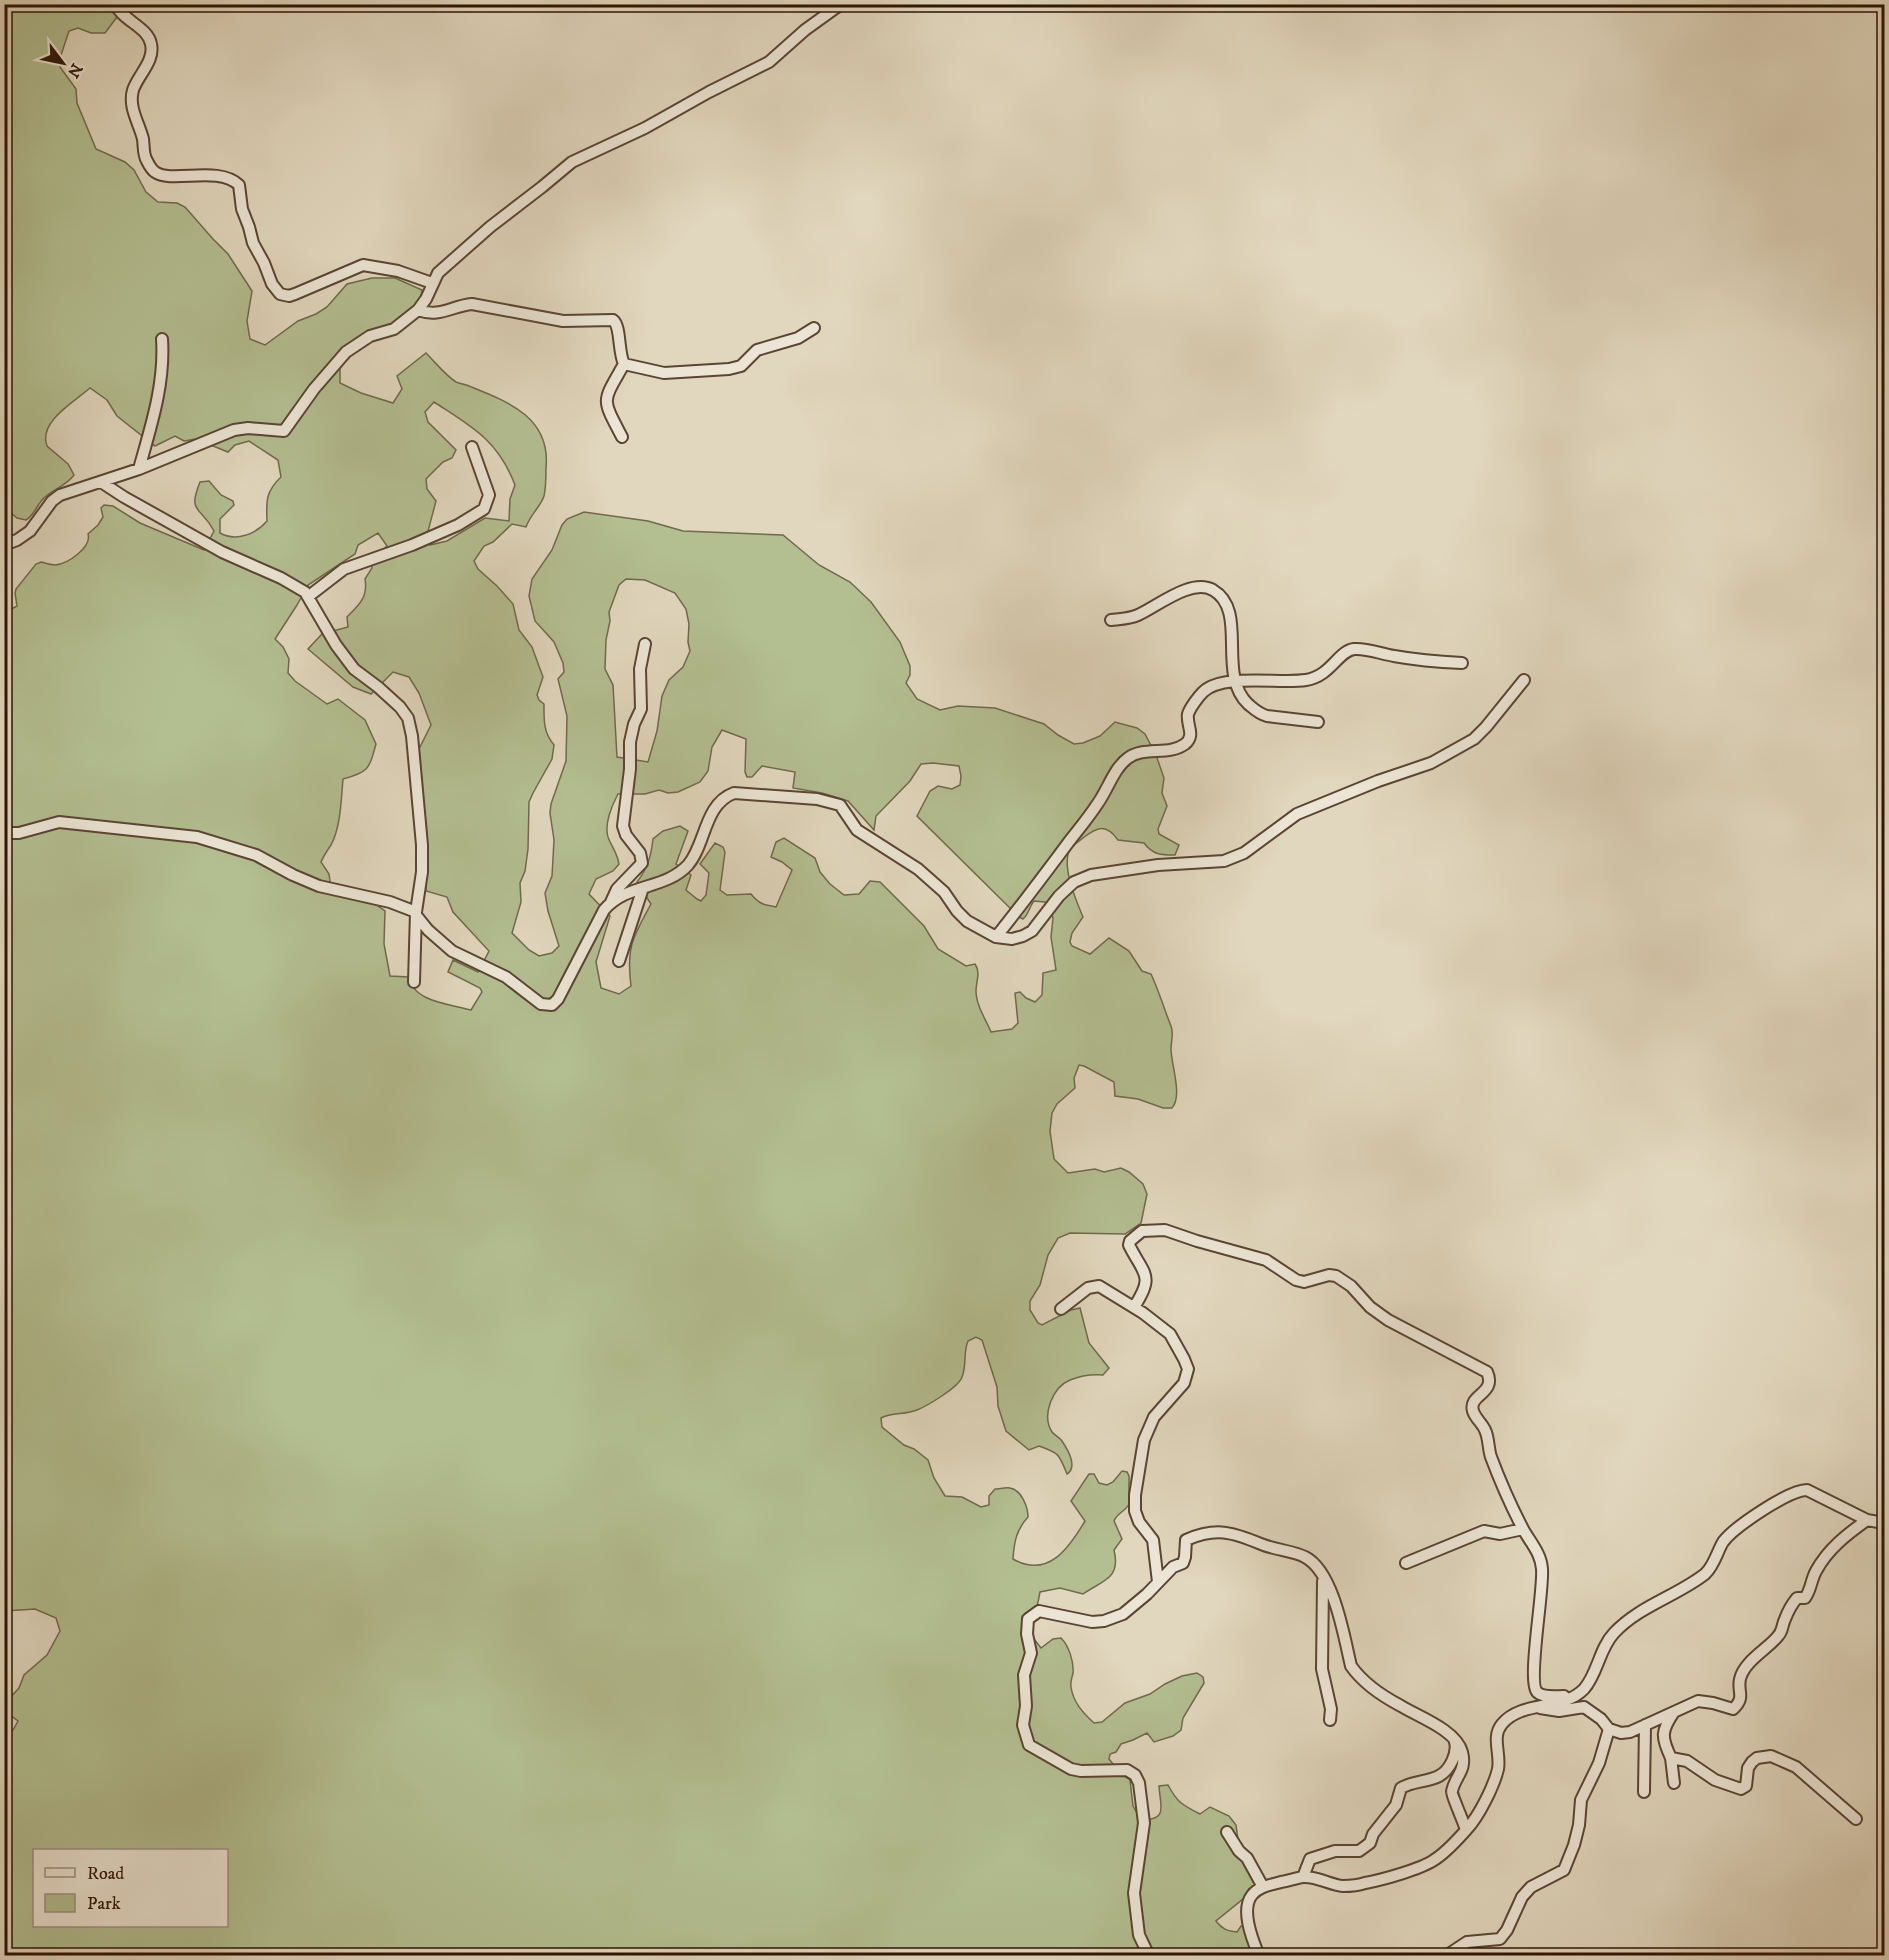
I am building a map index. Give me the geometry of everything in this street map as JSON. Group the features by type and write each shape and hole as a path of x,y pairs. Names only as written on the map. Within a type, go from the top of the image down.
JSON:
{"street":[{"path":"115,4 118,12 141,30 149,38 151,44 151,57 137,80 132,95 147,162 157,174 167,176 197,174 223,177 239,184 240,204 253,243 272,284 280,294 295,294 363,265 398,271 432,284"},
{"path":"4,545 30,531 52,501 60,495 139,469 234,430 248,428 284,431 314,389 346,352 370,336 394,329 418,310 438,273 462,250 572,162 645,128 769,62 805,30 841,4"},
{"path":"418,310 440,313 472,304 563,321 613,320 618,324 621,357 624,364"},
{"path":"624,364 664,373 729,369 741,366 757,350 798,338 814,328"},
{"path":"139,469 158,402 162,339"},
{"path":"622,437 606,406 606,399 624,364"},
{"path":"309,596 344,569 440,534 484,510 489,495 472,447"},
{"path":"101,482 202,541 302,590 309,596 336,645 354,669 385,693 408,718 412,736 422,846 422,872 416,913 414,982"},
{"path":"1111,620 1136,616 1189,588 1202,586 1212,590 1227,605 1231,616 1235,682 1245,701 1261,714 1318,722"},
{"path":"4,833 19,833 59,822 196,837 256,855 319,886 390,902 416,913 428,930 452,951 506,977 541,1004 552,1005 558,999 617,889 642,863 640,853 626,835 623,826 630,769 630,742 634,724 641,709 640,669 645,644"},
{"path":"996,937 1098,804 1122,763 1129,756 1138,753 1184,745 1191,732 1188,715 1203,692 1211,686 1235,682 1316,678 1328,671 1347,651 1355,649 1395,657 1462,663"},
{"path":"611,902 630,891 668,879 686,867 692,859 711,814 728,795 734,793 817,799 840,806 857,830 918,869 944,892 957,911 968,921 996,937 1012,939 1032,931 1059,896 1074,882 1091,875 1158,864 1224,861 1244,853 1297,814 1431,763 1474,739 1524,680"},
{"path":"619,961 643,888"},
{"path":"1134,1307 1144,1291 1146,1275 1129,1245 1132,1238 1142,1231 1164,1230 1266,1260 1296,1280 1304,1282 1329,1275 1336,1276 1388,1320 1487,1372 1490,1378 1488,1387 1473,1402 1472,1410 1485,1430 1490,1454 1522,1528 1538,1552 1542,1567 1543,1584 1535,1653 1534,1686 1539,1694 1544,1696 1576,1694"},
{"path":"1060,1309 1073,1298 1096,1286 1134,1307 1170,1334 1188,1369 1184,1383 1154,1417 1144,1440 1136,1495 1135,1511 1139,1522 1153,1540 1158,1582"},
{"path":"1259,1956 1250,1936 1248,1920 1249,1901 1253,1894 1263,1887 1303,1877 1342,1886 1366,1883 1433,1861 1466,1830 1481,1810 1498,1768 1496,1740 1502,1724 1511,1717 1534,1707 1566,1700 1584,1689 1603,1648 1615,1631 1706,1573 1725,1540 1758,1513 1793,1494 1807,1490 1867,1520 1884,1523"},
{"path":"1534,1707 1559,1711 1584,1707 1601,1719 1609,1729 1625,1733 1698,1701 1713,1702 1729,1709 1737,1705 1742,1695 1740,1679 1746,1669 1756,1656 1781,1633 1789,1610 1797,1598 1807,1596 1816,1570 1833,1546 1867,1520"},
{"path":"1406,1563 1484,1531 1501,1534 1522,1528"},
{"path":"1149,1956 1138,1935 1134,1893 1144,1823 1139,1783 1135,1775 1127,1770 1081,1771 1071,1769 1029,1744 1023,1725 1026,1706 1024,1675 1031,1653 1028,1619 1039,1611 1092,1622 1104,1621 1123,1614 1173,1567 1183,1563 1186,1540 1201,1534 1214,1532 1238,1535 1276,1551 1306,1558 1322,1575 1331,1594 1351,1666 1357,1674 1400,1706 1438,1726 1454,1739 1462,1752 1464,1762 1462,1773 1452,1791 1452,1796 1461,1813 1466,1830"},
{"path":"1322,1575 1324,1620 1322,1669 1331,1709 1330,1720"},
{"path":"1674,1783 1671,1758 1662,1739 1663,1731 1676,1709"},
{"path":"1644,1792 1645,1725"},
{"path":"1446,1956 1467,1942 1500,1939 1507,1930 1522,1897 1531,1887 1564,1870 1579,1825 1581,1800 1599,1763 1609,1729"},
{"path":"1303,1877 1310,1859 1335,1851 1359,1851 1370,1843 1373,1834 1396,1806 1401,1788 1438,1777 1445,1770 1456,1751 1454,1739"},
{"path":"1671,1758 1687,1761 1715,1780 1741,1789 1746,1785 1748,1768 1752,1762 1757,1758 1771,1756 1796,1767 1856,1819"},
{"path":"1227,1832 1239,1851 1247,1858 1263,1887"}],"green space":[{"path":"5,5 114,5 117,17 105,33 91,33 78,28 69,31 60,58 60,67 76,89 77,103 96,149 125,162 134,170 146,192 158,202 177,203 185,207 228,254 252,291 247,321 250,339 265,345 298,321 327,307 347,284 372,278 395,278 422,290 419,300 402,320 340,356 340,383 361,393 393,403 402,389 397,376 426,353 456,382 499,399 524,414 542,436 546,451 543,500 526,527 512,524 493,542 484,546 474,561 478,569 513,604 519,630 532,647 543,677 537,695 544,704 546,731 554,745 552,759 529,802 528,849 525,871 520,883 521,902 512,933 529,950 539,956 552,953 559,946 545,893 552,876 554,840 551,804 566,761 567,716 558,679 564,672 563,663 554,642 535,621 529,596 532,579 552,550 562,525 567,519 584,512 648,521 683,531 783,535 819,565 850,582 871,602 900,642 910,666 910,675 906,683 917,699 940,710 958,706 995,708 1044,724 1074,744 1100,736 1115,722 1137,728 1145,734 1164,778 1162,793 1167,806 1158,829 1159,834 1179,845 1175,855 1161,854 1154,852 1144,843 1118,840 1109,831 1101,828 1074,845 1068,854 1068,869 1071,886 1083,917 1072,933 1070,942 1072,946 1090,954 1109,938 1129,951 1142,971 1151,974 1172,1029 1171,1055 1176,1080 1176,1096 1172,1108 1163,1108 1138,1099 1115,1096 1114,1082 1079,1065 1074,1078 1075,1088 1057,1104 1052,1113 1050,1131 1054,1159 1068,1173 1095,1169 1104,1172 1121,1168 1143,1184 1147,1194 1141,1223 1125,1234 1070,1233 1058,1238 1048,1255 1040,1285 1030,1301 1030,1310 1038,1323 1042,1325 1071,1310 1080,1308 1089,1343 1109,1368 1103,1375 1082,1376 1070,1380 1058,1389 1050,1402 1049,1425 1067,1449 1072,1467 1067,1474 1060,1458 1055,1453 1039,1446 1029,1450 1006,1431 998,1406 997,1387 982,1340 976,1337 968,1341 962,1377 955,1386 917,1410 881,1418 882,1427 904,1445 914,1449 928,1460 934,1478 945,1496 962,1497 981,1507 989,1505 989,1496 995,1489 1008,1488 1018,1492 1027,1509 1028,1517 1016,1537 1013,1559 1025,1564 1047,1563 1056,1558 1072,1541 1085,1521 1071,1501 1089,1474 1094,1474 1099,1483 1107,1485 1113,1482 1122,1471 1127,1472 1129,1504 1114,1521 1122,1539 1114,1550 1113,1573 1109,1578 1083,1594 1060,1588 1040,1592 1037,1607 1024,1616 1034,1639 1041,1648 1053,1639 1061,1638 1064,1641 1073,1664 1071,1685 1074,1698 1082,1711 1094,1723 1102,1722 1125,1703 1150,1694 1182,1676 1197,1673 1203,1677 1204,1683 1183,1718 1181,1730 1173,1736 1154,1742 1147,1733 1121,1744 1116,1752 1110,1754 1109,1759 1121,1774 1130,1780 1133,1806 1141,1820 1156,1818 1159,1815 1161,1806 1159,1786 1168,1785 1177,1799 1189,1808 1200,1814 1210,1807 1229,1816 1236,1825 1239,1846 1259,1886 1216,1921 1230,1931 1237,1932 1241,1926 1245,1927 1258,1955 5,1955 5,1737 18,1721 6,1712 5,1703 19,1688 24,1675 47,1655 60,1631 56,1618 35,1609 5,1611 4,613 17,606 16,589 36,564 41,562 60,564 83,549 88,534 103,517 101,508 104,505 113,506 140,523 204,550 214,531 197,509 195,500 200,482 209,481 221,495 233,501 234,505 220,519 220,533 239,537 252,533 267,521 268,497 272,487 281,477 278,460 249,441 235,445 228,452 196,439 184,441 175,436 155,446 117,416 107,400 90,388 59,413 52,421 46,437 47,446 68,464 74,475 46,497 26,520 17,518 5,508","holes":["434,402 472,427 492,446 501,457 515,485 510,499 509,521 485,518 447,541 430,545 428,531 436,501 427,489 426,479 443,462 452,458 456,450 428,422 425,412","378,533 387,546 369,557 372,568 365,579 364,596 347,617 348,627 322,634 308,649 353,687 371,694 393,672 409,677 419,693 431,725 419,749 426,828 426,891 447,897 453,912 489,951 478,972 453,960 448,972 480,988 482,992 471,1010 443,1004 425,997 417,992 409,977 390,976 384,944 385,911 375,904 331,888 329,874 321,862 337,830 343,779 367,768 376,744 365,720 338,699 327,704 295,681 288,673 289,659 283,647 275,639 308,585 355,554 358,545","626,579 645,580 675,593 686,609 689,624 690,651 683,667 669,680 662,696 657,731 648,762 617,757 613,685 605,669 609,612 619,585","722,730 746,739 745,772 747,777 752,777 762,766 795,772 793,788 822,793 848,801 874,830 876,816 910,781 921,764 959,766 960,785 952,789 938,786 930,791 917,816 1019,917 1023,919 1025,917 1034,901 1045,902 1053,918 1051,937 1056,970 1043,973 1042,995 1035,1002 1020,992 1015,993 1018,1023 1012,1029 991,1032 978,1002 976,991 978,974 975,964 966,966 938,949 924,926 880,882 870,881 859,894 844,895 820,872 815,858 784,838 776,842 771,857 792,870 776,907 762,903 751,894 727,895 720,890 725,852 723,847 715,843 700,864 709,873 706,895 701,901 686,890 691,875 676,864 688,831 680,826 663,831 653,839 648,862 637,882 651,904 632,943 629,961 631,986 619,994 601,988 596,962 610,916 589,894 596,879 613,871 619,864 607,832 609,815 616,798 618,794 645,794 659,790 668,793 678,792 700,782 708,771 712,747"]}]}
